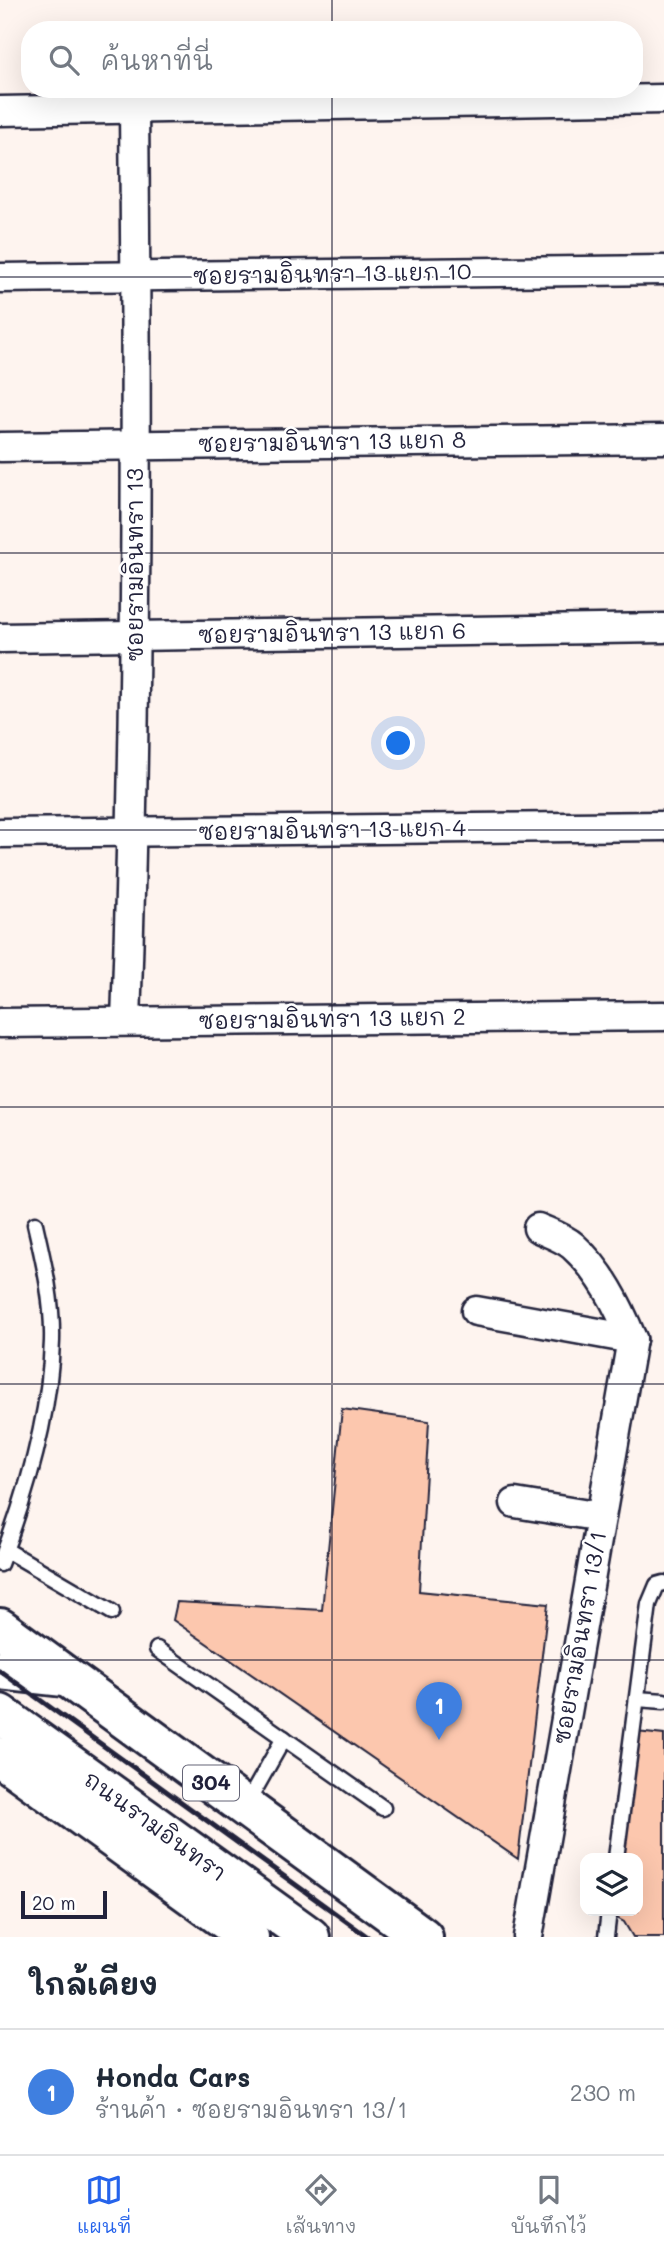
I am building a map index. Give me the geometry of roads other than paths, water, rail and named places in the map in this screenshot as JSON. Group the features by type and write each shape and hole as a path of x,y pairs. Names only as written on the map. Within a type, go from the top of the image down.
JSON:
{"main road":[{"name":"304","path":"0,1629 423,1937"},
{"path":"0,1670 67,1678"},
{"name":"ถนนรามอินทรา","path":"0,1714 310,1937"},
{"name":"ถนนรามอินทรา","path":"0,1758 248,1937"}],"street":[{"path":"0,111 664,99"},
{"name":"ซอยรามอินทรา 13","path":"126,1021 133,832 135,636 134,109"},
{"name":"ซอยรามอินทรา 13 แยก 10","path":"0,278 664,270"},
{"name":"ซอยรามอินทรา 13 แยก 8","path":"0,446 664,439"},
{"name":"ซอยรามอินทรา 13 แยก 6","path":"0,638 664,628"},
{"name":"ซอยรามอินทรา 13 แยก 4","path":"0,833 664,826"},
{"name":"ซอยรามอินทรา 13 แยก 2","path":"0,1023 664,1016"},
{"path":"538,1228 571,1244 594,1269 618,1304 632,1339"},
{"path":"476,1311 632,1339"},
{"name":"ซอยรามอินทรา 13/1","path":"528,1937 632,1339"},
{"path":"515,1503 601,1517"}],"lane":[{"path":"0,1564 31,1473 43,1423 52,1341 48,1279 36,1224"},
{"path":"6,1550 113,1612"},
{"path":"617,1853 649,1604 657,1586 664,1583"},
{"path":"158,1649 383,1808"},
{"path":"637,1699 664,1700"},
{"path":"245,1807 284,1738"},
{"path":"606,1937 608,1916"}],"railway":[{"path":"0,1671 368,1937"}],"place":[{"name":"Honda Cars","path":"439,1740"}]}
